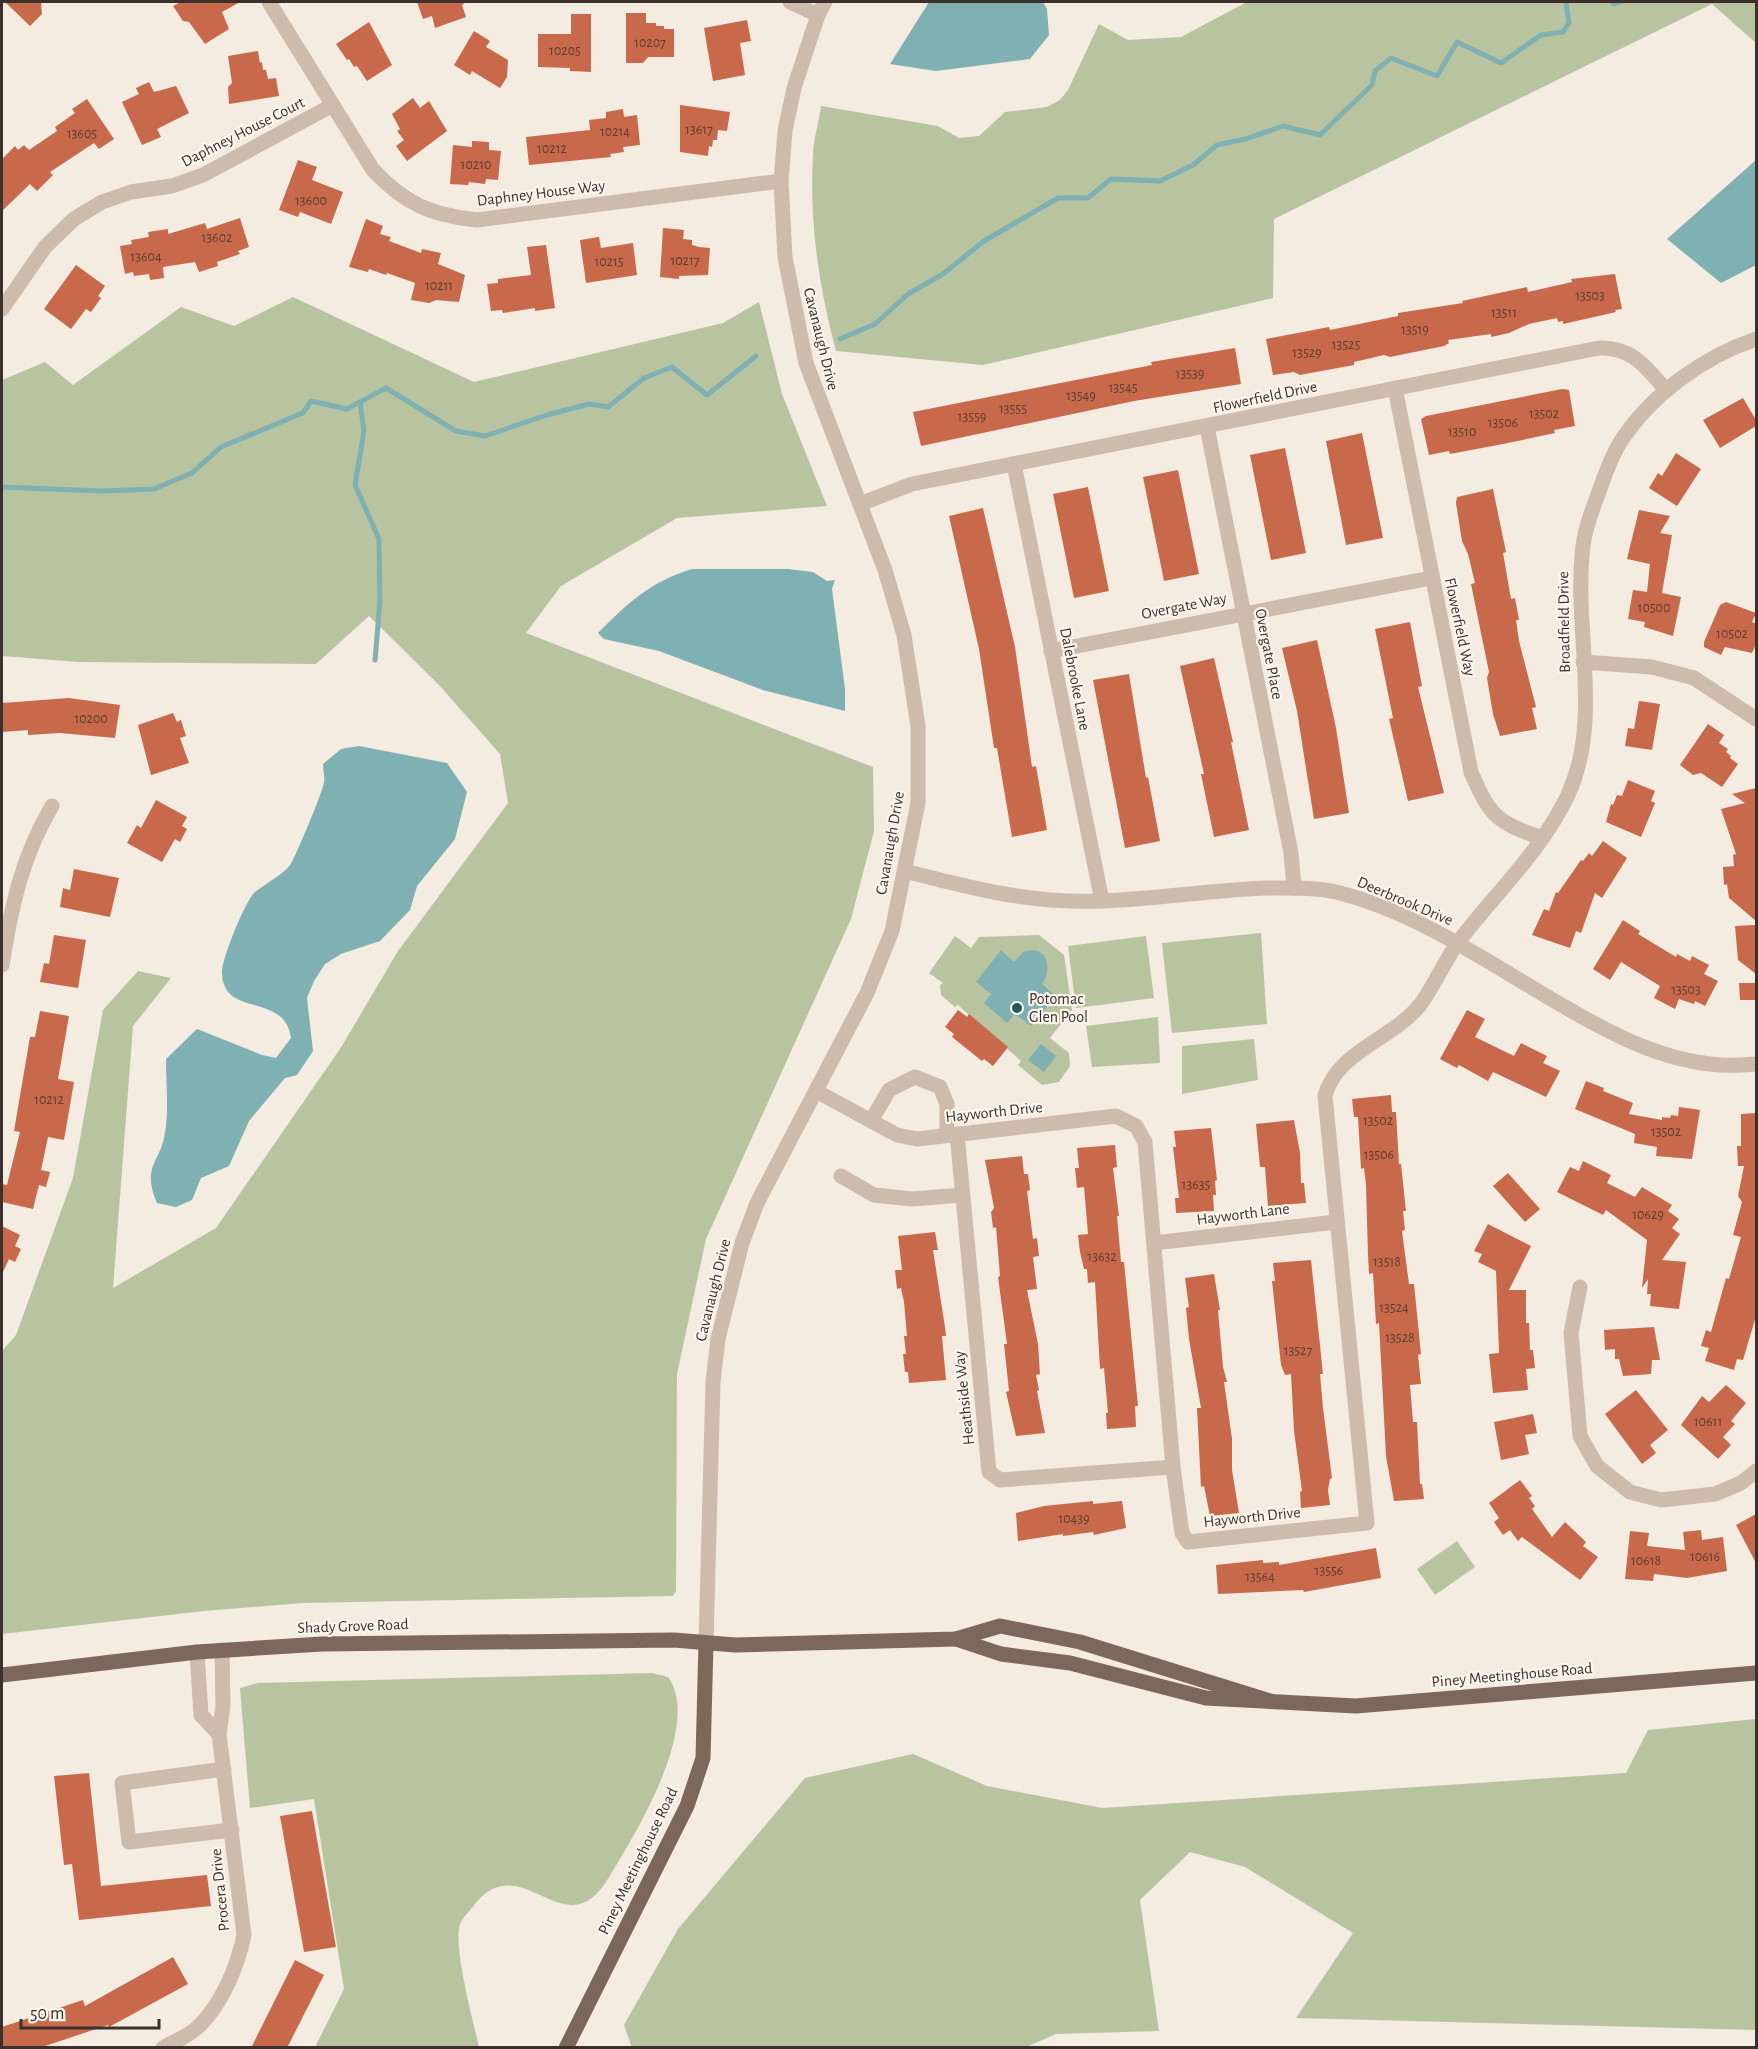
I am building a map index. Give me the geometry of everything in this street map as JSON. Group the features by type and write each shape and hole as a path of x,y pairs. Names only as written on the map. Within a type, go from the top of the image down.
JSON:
{"main road":[{"name":"Piney Meetinghouse Road","path":"566,2048 687,1806 703,1758 706,1643 735,1645 956,1639 1000,1626 1080,1642 1270,1701"},
{"name":"Piney Meetinghouse Road","path":"956,1639 1001,1654 1070,1663 1206,1698 1356,1706 1756,1673"},
{"name":"Shady Grove Road","path":"2,1675 196,1652 394,1642 674,1640 706,1643"}],"street":[{"name":"Daphney House Way","path":"269,2 373,170 393,191 418,207 451,217 477,219 781,180"},
{"path":"790,2 821,8"},
{"name":"Cavanaugh Drive","path":"706,1643 713,1382 718,1339 742,1243 758,1203 867,993 892,931 918,803 918,726 904,635 885,570 818,401 799,335 785,257 781,180 785,131 794,88 821,8"},
{"name":"Daphney House Court","path":"2,309 45,247 74,219 102,202 131,192 172,186 203,175 333,105"},
{"name":"Broadfield Drive","path":"1458,943 1542,838 1567,796 1584,750 1582,555 1588,523 1609,465 1621,441 1666,390 1698,367 1756,339"},
{"name":"Flowerfield Drive","path":"860,504 912,484 1599,348 1617,348 1646,367 1666,390"},
{"name":"Flowerfield Way","path":"1395,388 1471,772 1485,804 1507,826 1542,838"},
{"name":"Overgate Place","path":"1207,427 1291,853 1294,888"},
{"name":"Dalebrooke Lane","path":"1014,464 1102,901"},
{"name":"Overgate Way","path":"1051,651 1431,578"},
{"path":"1583,662 1652,666 1694,678 1756,719"},
{"path":"2,965 6,915 27,855 52,806"},
{"name":"Deerbrook Drive","path":"905,871 1002,895 1047,902 1102,901 1234,889 1294,888 1338,892 1387,910 1458,943 1506,974 1621,1039 1664,1054 1720,1065 1756,1064"},
{"name":"Hayworth Drive","path":"816,1091 897,1135 916,1139 1116,1116 1136,1126 1145,1142 1173,1467 1182,1533 1188,1542 1367,1523 1325,1096 1328,1083 1343,1065 1399,1026 1420,1005 1458,943"},
{"name":"Heathside Way","path":"871,1121 890,1090 915,1077 940,1087 947,1104 962,1195 989,1472 1000,1480 1173,1467"},
{"path":"841,1176 874,1195 912,1199 962,1195"},
{"name":"Hayworth Lane","path":"1154,1243 1336,1222"},
{"path":"1580,1287 1571,1333 1580,1436 1597,1466 1630,1492 1661,1500 1715,1494 1741,1483 1756,1471"},
{"name":"Procera Drive","path":"163,2048 187,2042 210,2014 242,1947 243,1917 219,1734 223,1706 222,1650"},
{"path":"196,1652 201,1714 219,1734"},
{"path":"224,1769 122,1783 129,1842 232,1830"}],"green space":[{"path":"1247,2 1756,2 1756,43 1712,4 1274,219 1273,298 983,365 836,351 820,279 814,230 813,150 821,106 938,126 959,138 979,136 1005,112 1047,107 1060,100 1068,90 1099,24 1128,40 1181,37"},
{"path":"293,297 474,382 723,323 759,302 782,394 827,506 677,518 561,586 526,633 873,767 874,831 851,919 706,1239 677,1374 676,1591 673,1596 303,1603 204,1611 2,1634 2,1351 16,1335 73,1178 103,1010 138,971 171,978 133,1026 113,1288 216,1228 340,1049 398,951 508,803 500,754 439,685 369,616 316,664 78,662 2,656 2,380 45,362 73,385 181,307 234,326"},
{"path":"1261,933 1267,1024 1172,1033 1162,943"},
{"name":"Potomac Glen Pool","path":"1039,935 1064,955 1072,1010 1050,1038 1069,1053 1070,1066 1059,1082 1042,1085 1018,1065 1021,1061 958,1005 955,1007 941,995 940,985 943,983 929,973 955,936 971,948 979,937"},
{"path":"1146,936 1154,998 1076,1008 1068,946"},
{"path":"1158,1017 1160,1063 1092,1067 1086,1026"},
{"path":"1254,1039 1258,1080 1182,1094 1182,1046"},
{"path":"1457,1541 1475,1567 1435,1595 1417,1569"},
{"path":"652,1673 668,1677 676,1696 677,1718 673,1743 665,1770 642,1820 602,1888 587,1901 574,1905 560,1903 518,1887 504,1886 490,1891 475,1904 461,1922 459,1947 461,1964 479,2047 315,2047 344,1989 314,1799 250,1808 240,1688 258,1683"},
{"path":"1756,1719 1756,2030 1296,2018 1353,1933 1245,1867 1190,1852 1140,1900 1159,2031 1056,2034 1024,2048 632,2048 624,2025 678,1929 805,1778 913,1754 987,1786 1102,1808 1626,1773 1648,1730"}],"water":[{"path":"929,2 1043,2 1047,9 1049,35 1030,59 936,71 890,64"},
{"path":"1756,160 1756,265 1721,283 1667,239"},
{"path":"692,569 788,569 813,572 827,581 835,580 832,589 845,689 845,711 763,690 659,651 604,639 598,633 641,594 664,580"},
{"path":"359,746 447,763 467,792 455,839 417,886 410,910 380,941 341,954 325,964 307,998 313,1051 297,1075 285,1078 249,1121 229,1166 201,1178 192,1200 176,1207 157,1203 151,1172 163,1143 166,1124 166,1059 197,1029 262,1055 276,1058 291,1038 286,1024 278,1014 232,996 225,986 223,965 235,930 251,897 291,864 322,788 323,764 341,749"},
{"path":"1001,950 1014,962 1023,952 1031,950 1042,954 1046,959 1047,971 1042,984 1056,996 1031,1026 1015,1014 1007,1023 984,1003 991,994 976,982"},
{"path":"1041,1044 1056,1056 1044,1072 1028,1060"}],"building":[{"path":"5,2 41,2 42,14 30,26"},
{"path":"181,2 240,2 222,12 229,29 205,44 189,22 183,21 173,6"},
{"path":"417,2 466,2 462,5 466,17 435,28 432,16 423,19"},
{"path":"626,13 646,13 646,23 656,23 656,26 664,26 664,29 674,29 674,57 648,57 643,63 626,63"},
{"path":"571,14 591,14 591,72 570,71 570,68 538,67 538,34 571,34"},
{"path":"747,20 751,41 740,43 745,75 713,81 704,28"},
{"path":"369,22 392,65 367,81 357,66 354,67 349,59 347,60 336,44"},
{"path":"474,31 490,41 486,47 508,60 507,77 500,88 472,71 470,75 454,65"},
{"path":"258,51 260,63 262,62 263,70 266,70 268,79 276,78 279,96 229,104 228,87 232,83 228,56"},
{"path":"149,82 154,92 176,86 189,113 157,129 161,137 142,145 122,102 139,94 136,88"},
{"path":"413,98 420,108 429,101 447,131 407,161 396,146 404,140 397,131 400,129 392,114"},
{"path":"87,99 114,139 99,149 94,143 50,172 53,175 37,191 30,184 2,211 2,159 15,146 18,150 24,145 29,150 57,131 55,127 75,113 72,109"},
{"path":"680,105 730,112 727,131 718,130 717,140 713,140 712,147 709,146 708,156 680,152"},
{"path":"623,109 624,117 637,115 640,145 623,147 624,152 610,154 611,157 529,165 526,137 590,130 589,120 606,118 606,112"},
{"path":"472,141 489,142 489,150 501,151 498,180 486,179 485,184 469,182 468,185 450,184 453,145 472,147"},
{"path":"298,160 317,167 312,180 343,192 331,224 300,212 298,217 279,210"},
{"path":"240,218 249,247 238,251 240,254 217,262 218,266 199,272 195,262 163,267 164,278 150,280 149,274 134,276 133,272 125,274 120,246 132,244 131,240 149,237 148,232 168,229 168,234 205,223 207,229"},
{"path":"366,219 383,226 380,234 391,237 389,241 421,253 422,249 441,253 438,264 465,275 459,302 436,300 429,303 411,300 415,283 387,273 386,275 369,269 368,272 349,267"},
{"path":"663,228 684,230 683,239 692,240 692,245 710,248 708,275 679,276 679,279 660,277"},
{"path":"599,237 601,248 633,243 637,275 586,283 580,240"},
{"path":"546,245 555,308 535,311 535,308 503,313 502,310 491,311 487,284 498,283 498,279 531,275 527,247"},
{"path":"76,265 105,286 98,296 101,298 91,312 86,309 71,329 44,309"},
{"path":"1615,274 1622,309 1615,310 1616,312 1563,324 1563,321 1558,322 1557,318 1529,324 1509,333 1491,337 1491,334 1448,340 1449,343 1444,346 1390,357 1384,355 1354,362 1354,365 1300,375 1294,372 1273,375 1266,339 1329,327 1330,330 1398,316 1398,313 1463,303 1462,301 1527,287 1528,292 1572,282 1571,279"},
{"path":"1235,348 1241,384 1134,401 921,446 913,412 1152,365 1151,362"},
{"path":"1562,389 1569,390 1575,426 1554,430 1555,433 1503,444 1450,454 1449,451 1429,455 1421,419 1426,416"},
{"path":"1743,398 1756,420 1756,426 1720,448 1703,420"},
{"path":"1362,433 1383,538 1346,545 1326,441"},
{"path":"1285,448 1306,553 1271,560 1250,455"},
{"path":"1676,453 1701,469 1677,506 1649,488 1658,473 1662,476"},
{"path":"1178,470 1199,574 1164,581 1143,477"},
{"path":"1088,487 1109,591 1074,598 1053,494"},
{"path":"1493,489 1506,552 1503,553 1511,599 1515,598 1519,620 1516,620 1519,641 1536,707 1532,708 1537,729 1500,736 1493,714 1487,678 1489,672 1471,584 1475,583 1468,554 1462,541 1456,503 1457,497"},
{"path":"983,508 1015,647 1032,767 1036,766 1047,830 1012,837 997,748 994,748 979,649 949,516"},
{"path":"1639,510 1670,516 1660,533 1672,535 1662,593 1681,597 1673,636 1644,627 1645,622 1628,619 1633,590 1647,592 1650,564 1627,559"},
{"path":"1726,602 1756,613 1752,622 1756,624 1756,644 1752,653 1725,647 1721,655 1704,647 1720,605"},
{"path":"1410,622 1422,686 1418,687 1444,793 1408,801 1389,719 1393,718 1375,629"},
{"path":"1317,640 1336,728 1349,813 1314,819 1297,711 1282,648"},
{"path":"1214,658 1233,742 1231,742 1249,830 1214,837 1201,774 1204,774 1180,666"},
{"path":"1129,674 1146,778 1148,777 1160,841 1125,848 1093,680"},
{"path":"69,698 120,705 115,738 60,733 28,735 28,730 2,732 2,703"},
{"path":"1639,701 1660,704 1652,750 1625,746 1628,728 1634,729"},
{"path":"173,713 177,722 181,720 186,736 180,738 189,763 151,775 138,725"},
{"path":"1708,724 1724,735 1719,743 1728,749 1726,752 1731,756 1730,758 1738,764 1722,787 1701,773 1693,775 1680,765"},
{"path":"1628,780 1655,791 1651,801 1655,803 1641,837 1606,822 1611,804 1613,805 1617,795 1622,796"},
{"path":"1756,788 1756,921 1729,898 1727,884 1724,885 1723,867 1734,866 1733,855 1736,854 1721,809 1745,803 1732,794"},
{"path":"156,800 187,817 182,826 187,829 180,842 175,839 162,862 127,843 137,825 141,828"},
{"path":"1603,841 1627,858 1602,898 1595,893 1581,933 1576,931 1570,948 1532,935 1544,909 1549,911 1556,892 1558,893 1581,860 1583,861 1589,853 1592,856"},
{"path":"74,869 119,878 110,917 60,907 63,888 70,890"},
{"path":"1623,920 1640,931 1638,934 1676,957 1677,954 1690,961 1692,956 1709,965 1704,974 1718,981 1705,1006 1695,1001 1694,1004 1679,999 1675,1009 1654,998 1660,986 1621,962 1610,980 1593,969"},
{"path":"1756,925 1756,974 1738,960 1735,926"},
{"path":"54,935 86,940 78,988 40,982 44,963 49,964"},
{"path":"1739,983 1756,983 1756,1000 1740,1000"},
{"path":"958,1010 967,1017 969,1014 1008,1047 993,1066 984,1059 982,1061 952,1037 954,1034 945,1027"},
{"path":"1467,1010 1485,1019 1475,1037 1514,1056 1521,1043 1547,1056 1543,1063 1560,1071 1546,1097 1493,1072 1488,1081 1459,1065 1457,1068 1440,1059"},
{"path":"40,1011 69,1016 58,1079 74,1082 64,1140 48,1137 41,1170 50,1172 46,1187 39,1185 33,1209 2,1202 2,1184 7,1185 20,1132 14,1131 30,1037 35,1037"},
{"path":"1586,1081 1604,1088 1603,1091 1633,1103 1629,1114 1662,1120 1662,1117 1678,1116 1679,1107 1700,1110 1692,1159 1656,1156 1657,1147 1634,1143 1635,1134 1575,1109"},
{"path":"1391,1095 1392,1112 1396,1112 1399,1164 1401,1164 1406,1211 1403,1211 1405,1230 1402,1231 1409,1284 1414,1284 1421,1354 1418,1355 1421,1384 1410,1385 1413,1422 1417,1422 1420,1484 1422,1484 1424,1499 1394,1501 1386,1456 1379,1323 1376,1324 1373,1273 1369,1274 1366,1185 1364,1168 1361,1169 1358,1117 1354,1117 1352,1099"},
{"path":"1756,1113 1756,1316 1743,1360 1737,1359 1734,1370 1705,1361 1709,1348 1701,1346 1706,1330 1711,1332 1726,1278 1729,1279 1741,1237 1733,1235 1742,1202 1738,1196 1744,1166 1738,1166 1737,1146 1741,1146 1741,1114"},
{"path":"1294,1120 1300,1153 1301,1183 1304,1183 1306,1203 1268,1206 1265,1167 1260,1167 1256,1124"},
{"path":"1211,1128 1217,1180 1215,1181 1216,1195 1213,1195 1214,1211 1176,1213 1175,1198 1179,1198 1173,1147 1176,1147 1174,1131"},
{"path":"1115,1145 1117,1167 1113,1168 1119,1216 1117,1216 1121,1262 1124,1262 1138,1406 1135,1406 1136,1427 1107,1429 1106,1413 1108,1413 1104,1368 1100,1369 1095,1282 1088,1283 1087,1269 1084,1269 1078,1235 1088,1234 1084,1187 1077,1188 1075,1168 1079,1168 1077,1148"},
{"path":"1022,1156 1024,1174 1028,1174 1030,1190 1027,1191 1033,1239 1037,1238 1039,1256 1033,1257 1037,1289 1027,1290 1038,1344 1040,1374 1036,1375 1039,1390 1037,1391 1045,1433 1016,1436 1006,1392 1009,1391 1004,1344 1007,1344 998,1277 1000,1276 996,1227 993,1228 991,1212 994,1208 985,1160"},
{"path":"1583,1161 1611,1175 1607,1183 1635,1197 1642,1187 1672,1205 1668,1211 1679,1219 1672,1228 1680,1234 1662,1260 1686,1262 1679,1309 1650,1306 1651,1294 1647,1294 1648,1279 1642,1288 1647,1240 1606,1210 1603,1215 1557,1192 1570,1167 1579,1171"},
{"path":"1508,1173 1540,1209 1525,1222 1493,1186"},
{"path":"1488,1224 1531,1246 1509,1290 1526,1290 1526,1323 1529,1323 1530,1350 1533,1350 1535,1368 1526,1369 1528,1390 1493,1393 1489,1354 1499,1353 1496,1271 1478,1262 1482,1254 1474,1251"},
{"path":"2,1226 20,1235 15,1246 21,1249 15,1262 9,1259 2,1274"},
{"path":"935,1232 938,1250 933,1250 946,1336 942,1336 946,1380 909,1383 903,1354 906,1354 904,1336 907,1336 904,1302 901,1288 897,1289 895,1270 902,1270 898,1236"},
{"path":"1311,1260 1323,1374 1320,1374 1323,1408 1332,1478 1328,1490 1330,1505 1301,1508 1300,1492 1302,1491 1294,1431 1291,1374 1285,1375 1281,1365 1272,1281 1275,1281 1273,1263"},
{"path":"1214,1274 1220,1310 1218,1310 1223,1367 1227,1382 1224,1382 1232,1439 1232,1470 1239,1513 1210,1516 1204,1486 1201,1487 1197,1408 1201,1408 1189,1339 1186,1308 1189,1307 1185,1278"},
{"path":"1654,1327 1660,1360 1652,1360 1651,1374 1623,1376 1619,1359 1615,1359 1615,1349 1605,1350 1604,1330"},
{"path":"1726,1385 1746,1403 1731,1421 1735,1424 1723,1437 1731,1445 1718,1459 1681,1425 1702,1396 1709,1402"},
{"path":"1636,1390 1668,1430 1650,1445 1656,1453 1642,1464 1605,1414"},
{"path":"1533,1414 1537,1433 1525,1435 1529,1454 1501,1460 1494,1422"},
{"path":"1520,1480 1532,1496 1529,1498 1535,1506 1532,1509 1552,1537 1565,1522 1586,1542 1583,1546 1598,1557 1580,1580 1522,1537 1518,1541 1510,1530 1503,1535 1494,1522 1499,1518 1489,1503"},
{"path":"1093,1501 1093,1504 1122,1501 1126,1528 1094,1535 1093,1532 1063,1536 1063,1534 1018,1541 1016,1513 1044,1506"},
{"path":"1756,1514 1756,1563 1736,1525"},
{"path":"1701,1530 1702,1540 1723,1537 1727,1571 1687,1578 1654,1574 1653,1581 1625,1579 1630,1531 1649,1533 1647,1546 1685,1550 1683,1532"},
{"path":"1376,1548 1381,1578 1304,1592 1303,1590 1218,1594 1216,1565 1263,1560 1263,1563 1279,1562 1279,1565"},
{"path":"89,1773 101,1886 207,1875 211,1906 79,1920 72,1864 64,1865 54,1776"},
{"path":"312,1811 336,1947 304,1952 280,1816"},
{"path":"173,1957 188,1984 109,2027 108,2025 39,2048 2,2048 2,2027 83,2000 85,2006"},
{"path":"295,1960 324,1975 287,2048 251,2048"}],"waterway":[{"path":"840,339 875,324 908,294 943,274 984,241 1058,198 1088,198 1111,179 1160,181 1193,165 1217,145 1246,139 1283,126 1320,135 1372,85 1375,71 1391,58 1437,76 1457,42 1501,63 1541,35 1563,32 1569,23 1566,2"},
{"path":"1612,2 1614,4 1620,2"},
{"path":"2,487 102,491 154,489 192,473 221,447 303,413 311,401 347,409 386,388 456,431 485,436 547,415 589,404 608,407 644,378 672,367 707,395 756,356"},
{"path":"360,402 364,431 355,485 379,539 380,601 375,660"}],"place":[{"name":"Potomac Glen Pool","path":"1017,1008"}]}
